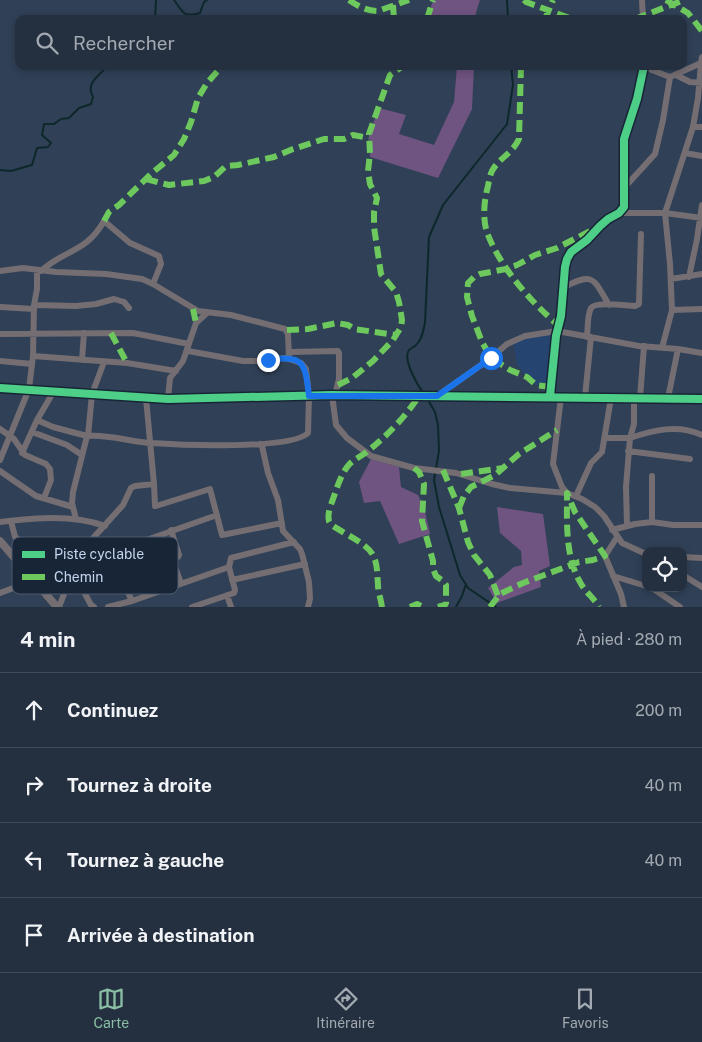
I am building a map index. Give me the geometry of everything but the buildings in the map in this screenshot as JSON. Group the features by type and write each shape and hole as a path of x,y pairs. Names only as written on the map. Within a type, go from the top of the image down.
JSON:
{"street":[{"path":"642,0 643,15"},
{"path":"662,348 672,310 671,279 664,213 692,127 701,83 701,60 687,68"},
{"path":"550,396 557,331 561,316 564,267 571,252 624,207 622,165 624,139 637,100 643,70"},
{"path":"654,70 690,82 701,83"},
{"path":"624,188 655,154 673,76 684,70"},
{"path":"692,127 702,127"},
{"path":"685,153 702,156"},
{"path":"689,277 702,205"},
{"path":"619,213 664,213 701,218"},
{"path":"39,270 88,243 104,222 130,243 159,256 161,264 153,284"},
{"path":"585,397 592,307 600,304 637,306 639,304 641,234"},
{"path":"0,271 16,268 121,275 142,279 193,309 207,313 231,315 285,329 288,334 290,355 306,369 309,396 309,428 307,435 283,442 207,445 151,443 87,436 53,427 37,420"},
{"path":"0,460 29,390 33,356 34,307 39,270"},
{"path":"671,279 702,274"},
{"path":"564,288 578,280 590,279 598,286 609,305"},
{"path":"0,307 76,306 96,304 114,299 124,302 129,308"},
{"path":"672,310 702,309"},
{"path":"168,399 170,378 183,361 196,323 207,313"},
{"path":"437,396 512,341 536,333 557,331 644,346 702,353"},
{"path":"0,334 34,332 133,333 249,361 338,350 340,372 333,395 336,425 347,438 371,456 414,468 456,473 501,486 567,493 576,496 595,507 604,516 622,544 642,552"},
{"path":"82,360 84,333"},
{"path":"627,526 626,487 628,451 634,424 644,346"},
{"path":"668,398 678,349"},
{"path":"33,356 126,363 176,371"},
{"path":"0,361 32,364"},
{"path":"76,519 73,507 73,492 87,436 92,394 104,362"},
{"path":"0,388 168,399 333,395 702,399"},
{"path":"22,453 37,420 54,391"},
{"path":"561,397 553,464 562,487 567,493"},
{"path":"146,398 155,506 210,489 222,535 282,523"},
{"path":"576,496 591,463 602,454 611,398"},
{"path":"0,429 10,436 25,456 46,464 50,469 51,480 44,498"},
{"path":"606,438 630,438 659,429 690,431 702,435"},
{"path":"32,432 68,445 82,455"},
{"path":"260,444 278,500 285,534 300,548 310,587 308,607"},
{"path":"628,451 690,459"},
{"path":"0,471 29,492 73,507"},
{"path":"652,476 652,522"},
{"path":"94,537 123,505 132,487 154,484"},
{"path":"152,537 216,515"},
{"path":"0,522 76,519 105,526"},
{"path":"11,521 15,537"},
{"path":"612,530 652,522 673,525 702,525"},
{"path":"171,530 173,537"},
{"path":"617,537 605,556 621,594 624,607"},
{"path":"0,540 12,554"},
{"path":"192,607 234,591 229,566 230,559 233,557 294,542"},
{"path":"687,556 702,558"},
{"path":"232,580 304,564"},
{"path":"178,584 229,566"},
{"path":"178,575 181,583"},
{"path":"613,576 642,585"},
{"path":"687,578 702,587"},
{"path":"0,593 12,589"},
{"path":"658,592 680,607"},
{"path":"47,594 58,607 64,594"},
{"path":"85,594 94,607"},
{"path":"129,594 132,601"},
{"path":"108,607 151,594"},
{"path":"227,595 231,607"}],"shaded area":[{"path":"433,0 480,0 475,15 427,15"},
{"path":"457,70 474,70 472,109 438,178 370,157 369,134 379,108 406,115 399,134 434,145 454,102"},
{"path":"555,330 551,387 536,385 517,365 513,339"},
{"path":"371,459 399,467 401,487 418,495 424,507 430,534 399,544 380,501 364,503 359,482"},
{"path":"497,507 543,514 550,566 539,571 541,587 497,603 488,588 514,567 522,565 521,551 500,533"}],"waterway":[{"path":"155,15 156,0"},
{"path":"174,0 184,13 190,15 200,13 204,2 207,0"},
{"path":"507,0 508,15"},
{"path":"0,170 11,171 32,165 37,148 48,147 51,143 42,135 44,124 54,124 61,119 69,118 79,108 91,104 93,97 91,92 92,83 103,70"},
{"path":"424,394 409,366 407,354 420,341 425,323 429,237 443,205 507,124 513,85 511,70"},
{"path":"427,398 435,412 438,425 439,451 434,480 439,507 460,575 468,588 496,607"},
{"path":"456,607 466,584"}],"marked path":[{"path":"349,0 374,11 409,0"},
{"path":"428,15 433,0"},
{"path":"524,0 561,15"},
{"path":"547,15 553,0"},
{"path":"666,0 688,13 702,31"},
{"path":"645,15 684,0"},
{"path":"393,5 394,15"},
{"path":"104,221 109,212 174,155 184,139 198,98 207,83 218,70"},
{"path":"338,385 352,378 373,361 393,340 401,327 402,320 396,292 381,274 374,227 374,212 377,198 370,184 368,171 370,154 369,134 390,75 397,70"},
{"path":"521,70 519,139 491,173 484,217 488,235 509,272 527,295 558,325"},
{"path":"146,179 169,185 204,181 214,177 226,166 274,157 324,139 344,139 353,135 369,138"},
{"path":"551,387 536,385 527,377 510,370 491,358 482,342 472,316 467,297 468,283 480,274 517,265 590,231"},
{"path":"193,309 196,323"},
{"path":"287,330 308,329 337,323 348,325 354,329 396,335"},
{"path":"111,333 127,363"},
{"path":"382,607 378,588 377,566 373,555 363,544 331,524 329,521 330,506 347,467 389,432 419,396"},
{"path":"459,508 464,496 471,487 495,475 519,454 557,430"},
{"path":"414,468 419,472 424,484 422,521 433,561 433,569 436,576 446,585 446,603 438,607"},
{"path":"461,474 503,468"},
{"path":"443,470 459,508 468,542 474,555 490,575 498,596"},
{"path":"490,607 500,594 523,583 579,562 605,556 575,512 567,493 569,550 572,561 575,572 582,586 599,607"},
{"path":"410,607 417,604 423,607"}],"cycle path":[{"path":"550,396 567,259 571,252 624,207 624,139 637,99 643,70"},
{"path":"0,388 168,399 332,395 702,399"}],"route":[{"path":"268,360 289,358 301,363 306,369 309,396 437,396 491,358"}]}
